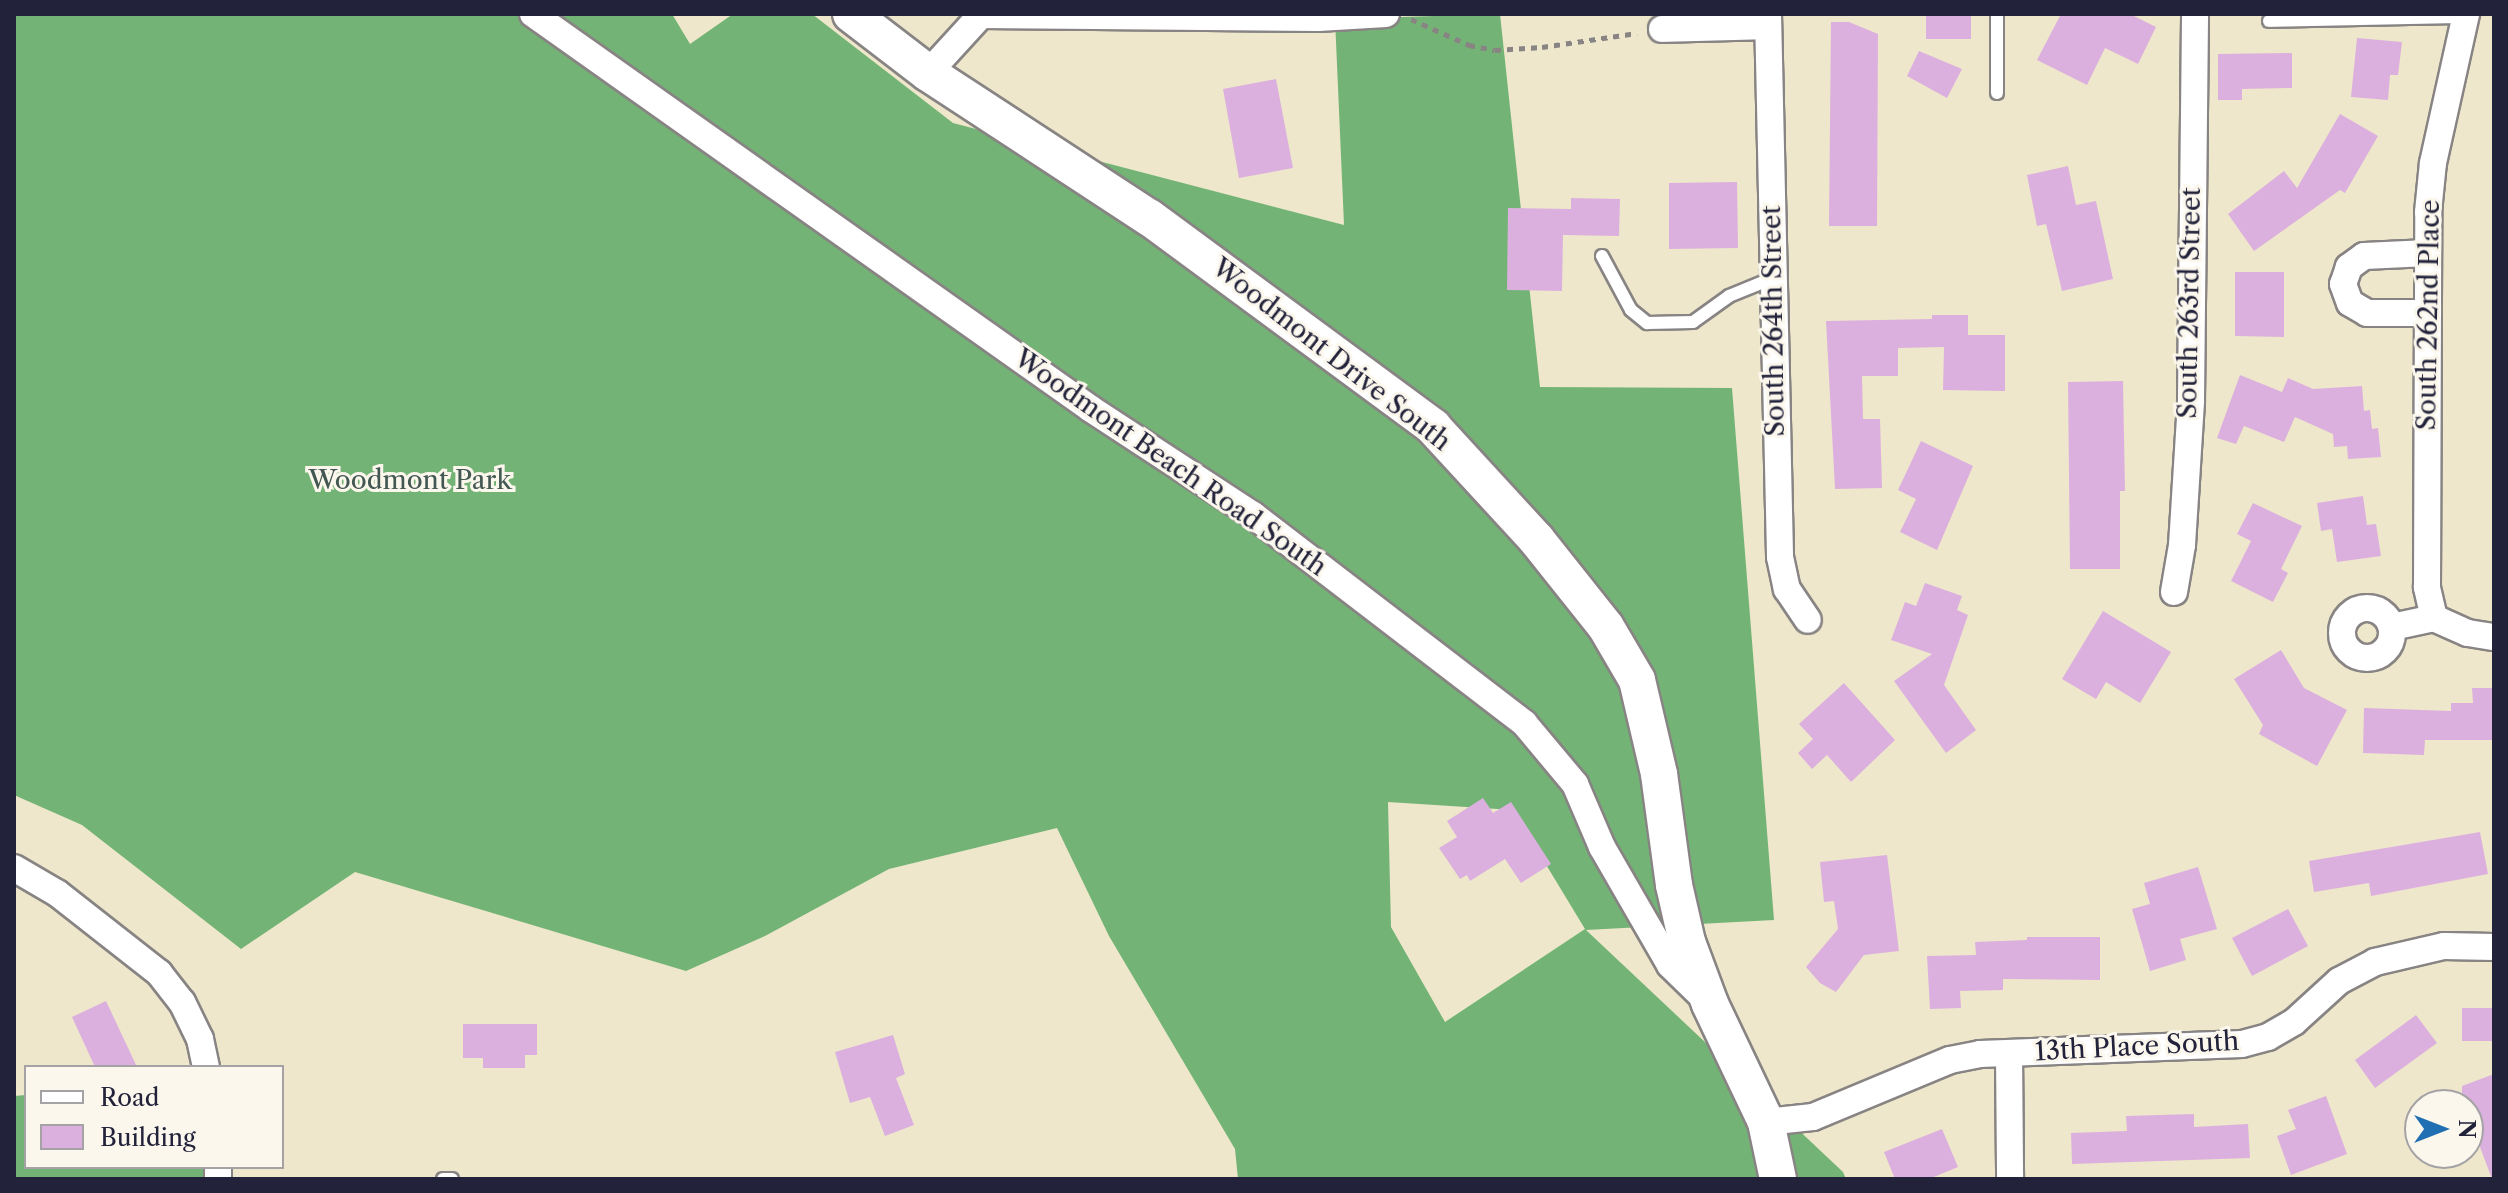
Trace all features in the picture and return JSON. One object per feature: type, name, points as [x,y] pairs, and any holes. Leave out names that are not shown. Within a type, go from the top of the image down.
[{"type":"main road","name":"Woodmont Drive South","points":[[851,14],[928,73],[1150,218],[1433,427],[1536,539],[1606,627],[1637,680],[1659,774],[1674,885],[1687,942],[1710,1004],[1766,1122],[1778,1179]]},
{"type":"street","name":"Woodmont Beach Road South","points":[[533,14],[1091,409],[1253,515],[1524,723],[1575,784],[1602,847],[1670,965],[1710,1004]]},
{"type":"street","points":[[928,73],[981,15],[1318,18],[1386,14]]},
{"type":"street","name":"South 263rd Street","points":[[2174,592],[2182,545],[2191,400],[2195,14]]},
{"type":"street","name":"South 262nd Place","points":[[2434,618],[2427,587],[2428,253],[2433,163],[2465,15]]},
{"type":"street","points":[[1662,29],[1768,20]]},
{"type":"street","name":"South 264th Street","points":[[1768,20],[1780,557],[1787,589],[1808,620]]},
{"type":"street","points":[[2428,253],[2364,256],[2349,267],[2343,284],[2350,303],[2367,313],[2428,313]]},
{"type":"street","points":[[2392,627],[2434,618],[2468,633],[2494,637]]},
{"type":"street","points":[[14,868],[57,893],[159,973],[182,1002],[200,1039],[206,1065]]},
{"type":"street","name":"13th Place South","points":[[1766,1122],[1813,1117],[1950,1060],[2009,1053],[2242,1044],[2268,1037],[2294,1022],[2339,981],[2375,962],[2444,946],[2494,947]]},
{"type":"street","points":[[2009,1053],[2010,1179]]},
{"type":"lane","points":[[1997,14],[1997,93]]},
{"type":"lane","points":[[2269,21],[2465,15]]},
{"type":"lane","points":[[1602,256],[1631,310],[1647,323],[1693,322],[1729,296],[1773,278]]},
{"type":"lane","points":[[443,1179],[452,1179]]},
{"type":"path","points":[[1401,14],[1469,45],[1495,50],[1542,47],[1662,29]]},
{"type":"green space","name":"Woodmont Park","points":[[14,14],[672,14],[690,44],[733,14],[812,14],[953,123],[1344,225],[1335,19],[1500,14],[1540,387],[1732,388],[1774,920],[1586,930],[1843,1172],[1846,1179],[1238,1179],[1235,1149],[1109,936],[1057,828],[889,869],[765,936],[686,971],[355,872],[241,949],[82,825],[14,795]],"holes":[[[1388,802],[1513,810],[1585,929],[1445,1022],[1391,927]]]},
{"type":"green space","points":[[24,1095],[24,1169],[210,1169],[210,1179],[14,1179],[14,1096]]},
{"type":"building","points":[[1926,14],[1971,14],[1971,39],[1926,39]]},
{"type":"building","points":[[2061,14],[2130,14],[2156,27],[2138,64],[2105,48],[2087,85],[2037,60]]},
{"type":"building","points":[[1831,22],[1849,22],[1878,34],[1877,226],[1829,226]]},
{"type":"building","points":[[2357,38],[2402,42],[2398,75],[2390,75],[2388,100],[2351,97]]},
{"type":"building","points":[[1919,51],[1962,69],[1947,98],[1907,76]]},
{"type":"building","points":[[2292,53],[2292,88],[2242,89],[2242,100],[2218,100],[2218,54]]},
{"type":"building","points":[[1276,79],[1293,168],[1239,178],[1223,89]]},
{"type":"building","points":[[2340,114],[2378,136],[2345,193],[2340,190],[2254,251],[2228,214],[2284,171],[2297,188]]},
{"type":"building","points":[[2068,166],[2076,205],[2096,201],[2113,279],[2062,291],[2046,224],[2037,226],[2027,175]]},
{"type":"building","points":[[1737,182],[1738,248],[1669,249],[1669,183]]},
{"type":"building","points":[[1571,198],[1620,199],[1619,236],[1563,235],[1562,291],[1507,290],[1508,208],[1571,209]]},
{"type":"building","points":[[2235,272],[2284,272],[2284,337],[2235,336]]},
{"type":"building","points":[[1932,315],[1968,315],[1968,335],[2005,335],[2005,391],[1943,390],[1944,347],[1898,348],[1898,376],[1862,376],[1863,419],[1880,419],[1882,488],[1835,489],[1826,321],[1932,319]]},
{"type":"building","points":[[2240,375],[2282,392],[2288,378],[2313,389],[2362,386],[2364,411],[2370,410],[2372,429],[2378,428],[2381,457],[2348,459],[2347,446],[2334,447],[2333,434],[2295,417],[2284,442],[2244,426],[2236,444],[2217,438]]},
{"type":"building","points":[[2123,381],[2125,491],[2120,491],[2120,569],[2070,569],[2068,382]]},
{"type":"building","points":[[1921,441],[1973,466],[1937,550],[1900,532],[1916,499],[1898,490]]},
{"type":"building","points":[[2363,496],[2367,525],[2376,524],[2381,556],[2337,562],[2332,529],[2321,531],[2317,503]]},
{"type":"building","points":[[2253,503],[2302,526],[2281,569],[2288,573],[2273,602],[2231,581],[2251,541],[2237,534]]},
{"type":"building","points":[[1925,583],[1962,596],[1957,610],[1968,615],[1944,685],[1976,730],[1946,753],[1894,681],[1932,654],[1891,640],[1905,602],[1916,606]]},
{"type":"building","points":[[2103,611],[2171,652],[2140,703],[2106,682],[2096,699],[2062,679]]},
{"type":"building","points":[[2281,650],[2304,688],[2347,710],[2317,766],[2259,734],[2263,725],[2234,679]]},
{"type":"building","points":[[1844,683],[1895,740],[1851,782],[1827,755],[1812,769],[1798,753],[1813,739],[1799,724]]},
{"type":"building","points":[[2472,688],[2494,688],[2494,740],[2425,740],[2424,755],[2363,753],[2364,708],[2451,711],[2451,703],[2473,703]]},
{"type":"building","points":[[1483,798],[1493,813],[1511,802],[1551,864],[1521,883],[1505,859],[1470,881],[1467,875],[1460,879],[1439,848],[1457,837],[1447,821]]},
{"type":"building","points":[[2480,832],[2488,874],[2371,896],[2369,883],[2314,892],[2309,861]]},
{"type":"building","points":[[1887,855],[1899,951],[1864,955],[1836,992],[1820,983],[1806,967],[1838,929],[1834,901],[1824,902],[1820,862]]},
{"type":"building","points":[[2198,867],[2217,929],[2180,939],[2186,960],[2150,971],[2132,909],[2150,904],[2144,883]]},
{"type":"building","points":[[2288,909],[2308,946],[2252,976],[2232,938]]},
{"type":"building","points":[[2027,937],[2100,937],[2100,980],[2003,979],[2003,990],[1960,991],[1961,1008],[1930,1009],[1927,956],[1976,955],[1975,942],[2027,940]]},
{"type":"building","points":[[106,1001],[136,1065],[94,1065],[72,1017]]},
{"type":"building","points":[[2462,1008],[2494,1008],[2494,1041],[2462,1041]]},
{"type":"building","points":[[2416,1015],[2437,1043],[2375,1088],[2355,1060]]},
{"type":"building","points":[[463,1024],[537,1024],[537,1055],[525,1055],[525,1068],[483,1068],[483,1058],[463,1058]]},
{"type":"building","points":[[893,1035],[905,1074],[896,1078],[914,1125],[885,1136],[870,1097],[850,1103],[835,1052]]},
{"type":"building","points":[[2494,1074],[2492,1179],[2484,1158],[2484,1089],[2462,1089],[2462,1086]]},
{"type":"building","points":[[2326,1096],[2347,1154],[2291,1175],[2277,1136],[2296,1129],[2288,1110]]},
{"type":"building","points":[[2194,1114],[2194,1127],[2248,1124],[2250,1158],[2072,1164],[2071,1133],[2127,1131],[2126,1116]]},
{"type":"building","points":[[1942,1129],[1958,1167],[1929,1179],[1895,1179],[1884,1152]]}]
